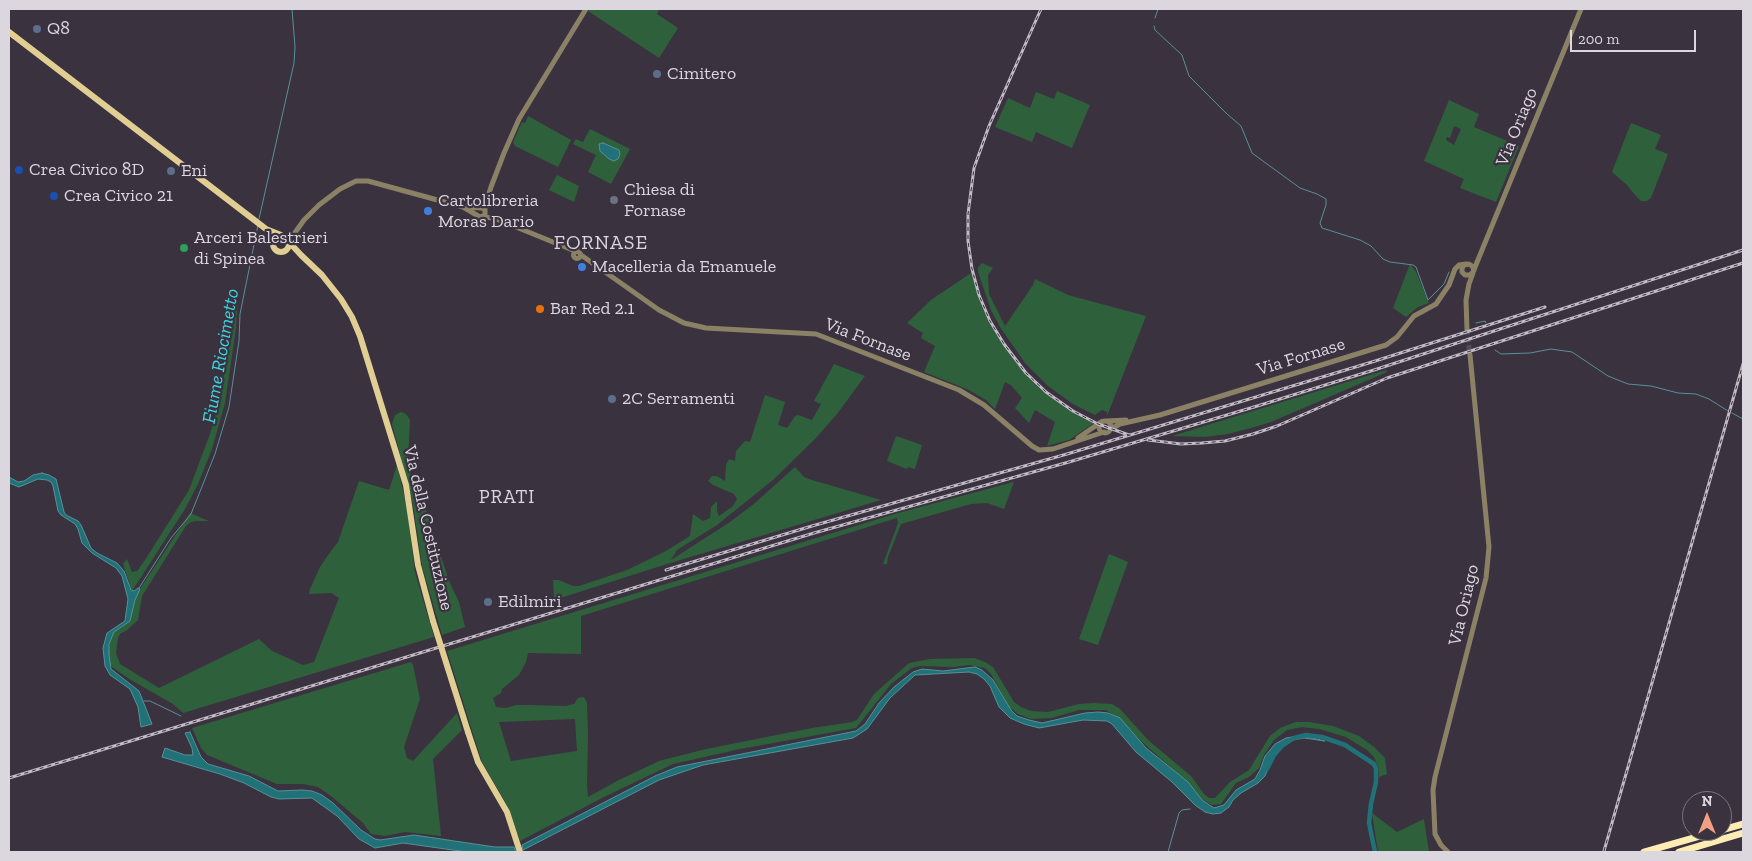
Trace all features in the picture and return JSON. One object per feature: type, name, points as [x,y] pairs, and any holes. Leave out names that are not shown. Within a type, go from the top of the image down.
[{"type":"highway","points":[[1679,852],[1743,833]]},
{"type":"highway","points":[[1644,852],[1683,841]]},
{"type":"main road","name":"Via della Costituzione","points":[[9,32],[261,225],[286,239],[322,274],[352,317],[387,414],[410,502],[419,572],[468,732],[478,762],[503,803],[518,847]]},
{"type":"main road","name":"Via della Costituzione","points":[[261,225],[273,240]]},
{"type":"main road","points":[[284,252],[288,249],[286,239],[277,236],[273,240],[274,249],[278,252],[301,255]]},
{"type":"main road","points":[[373,375],[377,379],[383,398]]},
{"type":"street","points":[[481,212],[519,119],[586,9]]},
{"type":"street","name":"Via Oriago","points":[[1467,330],[1465,308],[1469,284],[1581,9]]},
{"type":"street","name":"Via Fornase","points":[[286,239],[319,205],[340,189],[356,181],[368,181],[481,212],[574,253],[579,251],[580,256],[659,310],[684,323],[706,328],[816,334],[970,395],[1032,446],[1040,450],[1047,450],[1108,432],[1120,424],[1132,420]]},
{"type":"street","points":[[1452,280],[1458,276],[1466,276],[1474,271],[1473,267],[1468,264],[1480,256]]},
{"type":"street","name":"Via Oriago","points":[[1468,264],[1462,268],[1469,284]]},
{"type":"street","name":"Via Fornase","points":[[1070,443],[1104,422],[1160,415],[1381,347],[1397,337],[1414,316],[1436,304],[1446,292],[1457,266],[1468,264]]},
{"type":"street","name":"Via Oriago","points":[[1448,852],[1440,845],[1435,834],[1434,777],[1486,578],[1489,546],[1470,355]]},
{"type":"street","points":[[1104,432],[1100,428],[1104,422],[1110,423],[1111,429]]},
{"type":"green space","points":[[590,9],[659,9],[657,14],[678,28],[659,58],[588,11]]},
{"type":"green space","points":[[1057,91],[1090,105],[1072,148],[1036,132],[1032,142],[995,127],[1008,98],[1030,108],[1036,92],[1054,99]]},
{"type":"green space","points":[[1449,100],[1479,114],[1474,127],[1519,146],[1496,202],[1460,188],[1464,179],[1424,161]],"holes":[[[1454,126],[1461,129],[1454,145],[1446,140],[1447,137],[1450,138]]]},
{"type":"green space","points":[[528,116],[571,140],[558,167],[515,146],[513,142],[522,122],[525,123]]},
{"type":"green space","points":[[1631,123],[1661,135],[1655,149],[1668,154],[1651,198],[1647,201],[1641,201],[1612,172]]},
{"type":"green space","points":[[590,129],[630,149],[611,184],[588,172],[596,155],[573,144],[576,139],[583,142]]},
{"type":"green space","points":[[557,175],[579,186],[574,202],[549,190]]},
{"type":"green space","points":[[982,263],[993,268],[988,275],[989,294],[1005,326],[1033,285],[1035,279],[1068,295],[1146,316],[1107,416],[1107,412],[1102,410],[1095,415],[1073,404],[1048,386],[1025,363],[1000,327],[991,310],[978,272],[978,268]]},
{"type":"green space","points":[[1410,264],[1416,272],[1429,303],[1418,307],[1406,317],[1393,308]]},
{"type":"green space","points":[[971,273],[990,325],[1015,361],[1039,388],[1067,409],[1094,423],[1069,440],[1047,446],[1055,422],[1035,410],[1029,423],[1015,408],[1022,398],[1011,385],[1005,382],[995,409],[986,400],[969,390],[924,372],[935,346],[921,338],[923,333],[907,323],[931,300]]},
{"type":"green space","points":[[230,297],[238,297],[236,328],[225,403],[212,449],[198,484],[185,509],[132,591],[123,564],[127,559],[132,572],[137,571],[145,560],[189,490],[210,434],[219,402],[229,345]]},
{"type":"green space","points":[[834,364],[865,376],[837,414],[815,439],[774,479],[717,525],[677,550],[671,560],[730,522],[755,503],[795,467],[804,477],[881,500],[554,600],[553,580],[579,586],[627,570],[666,551],[690,536],[693,514],[703,521],[710,518],[711,507],[717,501],[719,516],[733,506],[737,499],[734,494],[708,481],[712,476],[717,476],[725,481],[726,465],[729,459],[735,461],[736,451],[745,441],[750,442],[765,395],[785,402],[778,425],[787,428],[795,416],[798,415],[812,420],[821,404],[814,401]]},
{"type":"green space","points":[[1386,370],[1387,372],[1271,422],[1228,434],[1205,437],[1172,436]]},
{"type":"green space","points":[[401,412],[406,414],[410,420],[408,462],[411,476],[425,507],[449,581],[459,602],[465,627],[442,635],[422,566],[413,504],[392,424],[395,415]]},
{"type":"green space","points":[[896,436],[922,445],[915,469],[908,467],[907,469],[887,461]]},
{"type":"green space","points":[[397,465],[406,503],[415,572],[434,637],[183,713],[173,704],[112,667],[108,661],[110,635],[129,620],[134,598],[190,513],[209,521],[195,521],[186,526],[142,596],[138,620],[120,634],[118,638],[116,653],[120,664],[159,688],[259,639],[272,651],[303,665],[314,662],[339,598],[331,593],[309,594],[310,589],[320,567],[338,542],[359,481],[389,490]]},
{"type":"green space","points":[[1025,479],[1014,482],[1004,509],[987,503],[971,504],[901,524],[887,564],[883,564],[898,523],[897,518],[581,616],[581,654],[528,653],[526,662],[519,675],[502,689],[501,693],[493,698],[496,707],[506,708],[516,705],[566,706],[574,704],[578,698],[584,697],[587,703],[588,797],[659,761],[706,749],[852,722],[857,720],[874,694],[909,663],[930,659],[974,658],[993,667],[1014,702],[1031,711],[1048,712],[1079,704],[1112,704],[1120,709],[1148,740],[1191,776],[1209,798],[1215,798],[1230,782],[1249,770],[1270,736],[1280,728],[1296,722],[1333,726],[1359,736],[1385,758],[1387,774],[1379,777],[1374,757],[1367,750],[1346,737],[1319,729],[1302,727],[1287,730],[1274,740],[1264,755],[1259,768],[1249,777],[1236,783],[1221,804],[1212,805],[1194,794],[1188,783],[1123,722],[1106,710],[1079,710],[1052,718],[1031,719],[1018,714],[1009,707],[991,674],[985,668],[969,665],[954,667],[920,666],[912,668],[891,684],[856,728],[740,749],[673,764],[604,797],[520,841],[508,807],[482,762],[447,651],[898,513]],"holes":[[[575,719],[577,751],[511,761],[499,722]]]},
{"type":"green space","points":[[1109,554],[1128,562],[1098,645],[1079,639]]},
{"type":"green space","points":[[411,662],[420,699],[404,747],[407,758],[413,761],[457,713],[462,730],[433,759],[441,836],[405,832],[385,836],[371,834],[363,823],[318,787],[303,784],[277,784],[207,755],[201,748],[192,728]]},
{"type":"green space","points":[[1372,813],[1397,832],[1424,819],[1429,852],[1378,852]]},
{"type":"water","points":[[603,143],[619,150],[618,159],[614,161],[609,159],[600,151],[599,144]]},
{"type":"water","points":[[42,473],[56,479],[64,512],[81,525],[91,548],[117,563],[124,571],[131,590],[140,589],[130,621],[114,632],[109,644],[109,655],[111,669],[139,691],[152,724],[141,727],[138,707],[130,689],[110,675],[105,666],[103,648],[107,633],[125,621],[128,599],[122,576],[116,568],[92,553],[82,543],[75,524],[58,511],[51,482],[38,479],[19,487],[9,483],[9,477],[18,482]]},
{"type":"water","points":[[975,667],[982,670],[993,680],[1011,710],[1017,716],[1042,723],[1085,713],[1098,712],[1108,713],[1120,718],[1146,748],[1188,782],[1202,800],[1214,808],[1224,805],[1236,790],[1255,779],[1265,756],[1275,744],[1286,738],[1298,736],[1325,741],[1304,738],[1288,741],[1274,754],[1265,776],[1258,783],[1241,793],[1221,813],[1213,814],[1205,812],[1195,805],[1172,782],[1136,752],[1112,724],[1107,721],[1083,720],[1039,728],[1010,718],[999,707],[990,686],[977,674],[969,672],[915,675],[890,698],[867,729],[853,738],[703,765],[659,780],[523,850],[522,845],[655,776],[677,767],[856,731],[865,724],[879,703],[894,687],[913,672],[922,669],[943,671]]},
{"type":"water","points":[[190,732],[201,757],[208,764],[249,776],[278,791],[302,790],[322,795],[361,830],[375,839],[380,840],[414,835],[495,847],[514,847],[516,852],[467,852],[403,843],[375,848],[359,839],[337,816],[312,798],[279,799],[271,797],[244,783],[220,774],[162,757],[165,748],[185,755],[193,755],[185,733]]},
{"type":"waterway","name":"Fiume Riocimetto","points":[[259,219],[294,63],[295,47],[292,9]]},
{"type":"waterway","points":[[1155,18],[1158,9]]},
{"type":"waterway","points":[[1154,26],[1155,30],[1182,55],[1189,76],[1241,126],[1252,153],[1300,188],[1326,199],[1320,223],[1322,228],[1360,240],[1371,246],[1383,259],[1390,262],[1416,267],[1428,300],[1444,284],[1449,272]]},
{"type":"waterway","name":"Fiume Riocimetto","points":[[139,588],[171,538],[191,514],[215,454],[229,407],[239,341],[240,314],[258,225]]},
{"type":"waterway","points":[[1476,323],[1485,321],[1486,323]]},
{"type":"waterway","points":[[1495,350],[1501,354],[1530,353],[1551,349],[1572,352],[1608,376],[1628,384],[1651,386],[1678,393],[1696,394],[1709,399],[1728,411]]},
{"type":"waterway","points":[[1732,413],[1743,419]]},
{"type":"waterway","points":[[144,701],[150,701],[181,716]]},
{"type":"waterway","points":[[1267,769],[1274,755],[1282,746],[1294,738],[1306,735],[1322,737],[1345,745],[1374,764],[1376,782],[1369,823],[1375,852]]},
{"type":"waterway","points":[[1168,852],[1179,813],[1182,810],[1190,809]]},
{"type":"tunnel","points":[[1467,330],[1470,355]]},
{"type":"railway","points":[[1041,9],[989,126],[974,168],[968,214],[968,241],[972,269],[979,295],[990,321],[1004,344],[1026,373],[1046,392],[1073,411],[1098,424],[1129,435]]},
{"type":"railway","points":[[9,778],[814,533],[1069,462],[1254,407],[1743,250]]},
{"type":"railway","points":[[1148,440],[1181,444],[1202,443],[1225,441],[1253,434],[1277,426],[1387,378],[1743,263]]},
{"type":"railway","points":[[666,570],[812,526],[1067,454],[1372,362],[1545,307]]},
{"type":"railway","points":[[1604,851],[1743,364]]},
{"type":"place","name":"Q8","points":[[37,29]]},
{"type":"place","name":"Cimitero","points":[[657,74]]},
{"type":"place","name":"Crea Civico 8D","points":[[19,170]]},
{"type":"place","name":"Eni","points":[[171,171]]},
{"type":"place","name":"Crea Civico 21","points":[[54,196]]},
{"type":"place","name":"Chiesa di Fornase","points":[[614,200]]},
{"type":"place","name":"Cartolibreria Moras Dario","points":[[428,211]]},
{"type":"place","name":"Arceri Balestrieri di Spinea","points":[[184,248]]},
{"type":"place","name":"Macelleria da Emanuele","points":[[582,267]]},
{"type":"place","name":"Bar Red 2.1","points":[[540,309]]},
{"type":"place","name":"2C Serramenti","points":[[612,399]]},
{"type":"place","name":"Edilmiri","points":[[488,602]]},
{"type":"district","name":"FORNASE","points":[[601,243]]},
{"type":"district","name":"PRATI","points":[[507,498]]}]
